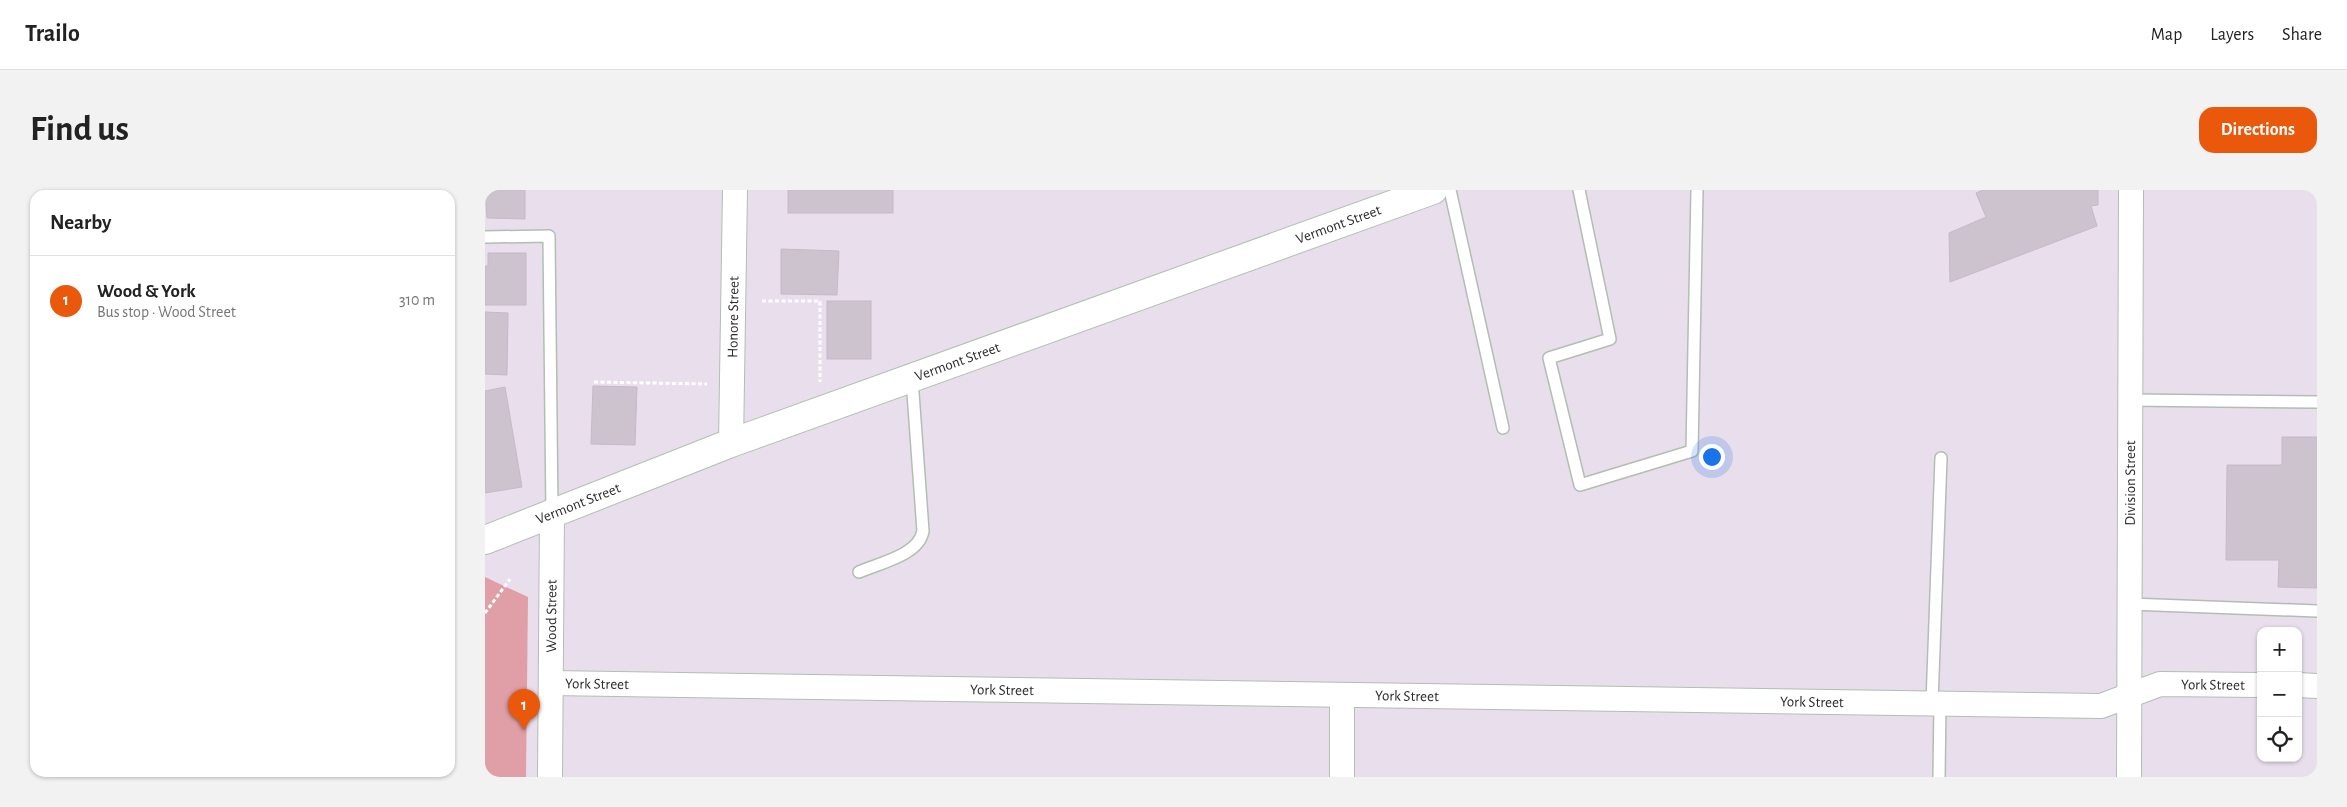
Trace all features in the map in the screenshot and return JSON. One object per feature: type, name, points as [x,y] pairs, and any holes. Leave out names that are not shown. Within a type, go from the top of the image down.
[{"type":"street","name":"Honore Street","points":[[731,443],[735,190]]},
{"type":"street","name":"Vermont Street","points":[[485,540],[731,443],[1433,190]]},
{"type":"street","name":"Division Street","points":[[2129,777],[2131,190]]},
{"type":"street","name":"Wood Street","points":[[551,777],[552,514]]},
{"type":"street","name":"York Street","points":[[551,683],[2101,706],[2160,684],[2257,685]]},
{"type":"street","points":[[2302,685],[2317,686]]},
{"type":"street","points":[[1342,695],[1342,777]]},
{"type":"lane","points":[[1450,190],[1503,428]]},
{"type":"lane","points":[[1579,190],[1610,339],[1549,358],[1580,485],[1693,451],[1697,190]]},
{"type":"lane","points":[[485,236],[549,236],[552,514]]},
{"type":"lane","points":[[859,572],[909,550],[921,540],[923,530],[912,379]]},
{"type":"lane","points":[[2130,400],[2317,402]]},
{"type":"lane","points":[[1939,777],[1936,703],[1941,458]]},
{"type":"lane","points":[[2129,604],[2317,611]]},
{"type":"path","points":[[762,301],[820,301],[820,382]]},
{"type":"path","points":[[594,382],[707,384]]},
{"type":"path","points":[[485,613],[510,579]]},
{"type":"shaded area","points":[[485,577],[528,597],[526,777],[485,777]]},
{"type":"building","points":[[485,190],[525,190],[525,219],[487,218]]},
{"type":"building","points":[[788,190],[893,190],[893,213],[788,213]]},
{"type":"building","points":[[1983,190],[2098,190],[2098,205],[2091,206],[2097,226],[1950,282],[1949,233],[1986,217],[1976,193]]},
{"type":"building","points":[[781,249],[839,251],[837,295],[781,294]]},
{"type":"building","points":[[488,253],[526,253],[526,305],[485,305],[485,266],[488,266]]},
{"type":"building","points":[[827,301],[871,301],[871,359],[827,359]]},
{"type":"building","points":[[485,312],[508,313],[507,375],[485,374]]},
{"type":"building","points":[[593,386],[637,387],[635,445],[591,444]]},
{"type":"building","points":[[505,387],[522,487],[485,493],[485,391]]},
{"type":"building","points":[[2282,437],[2317,437],[2317,588],[2278,587],[2279,560],[2226,560],[2227,465],[2282,465]]},
{"type":"place","name":"Wood & York","points":[[524,730]]}]
